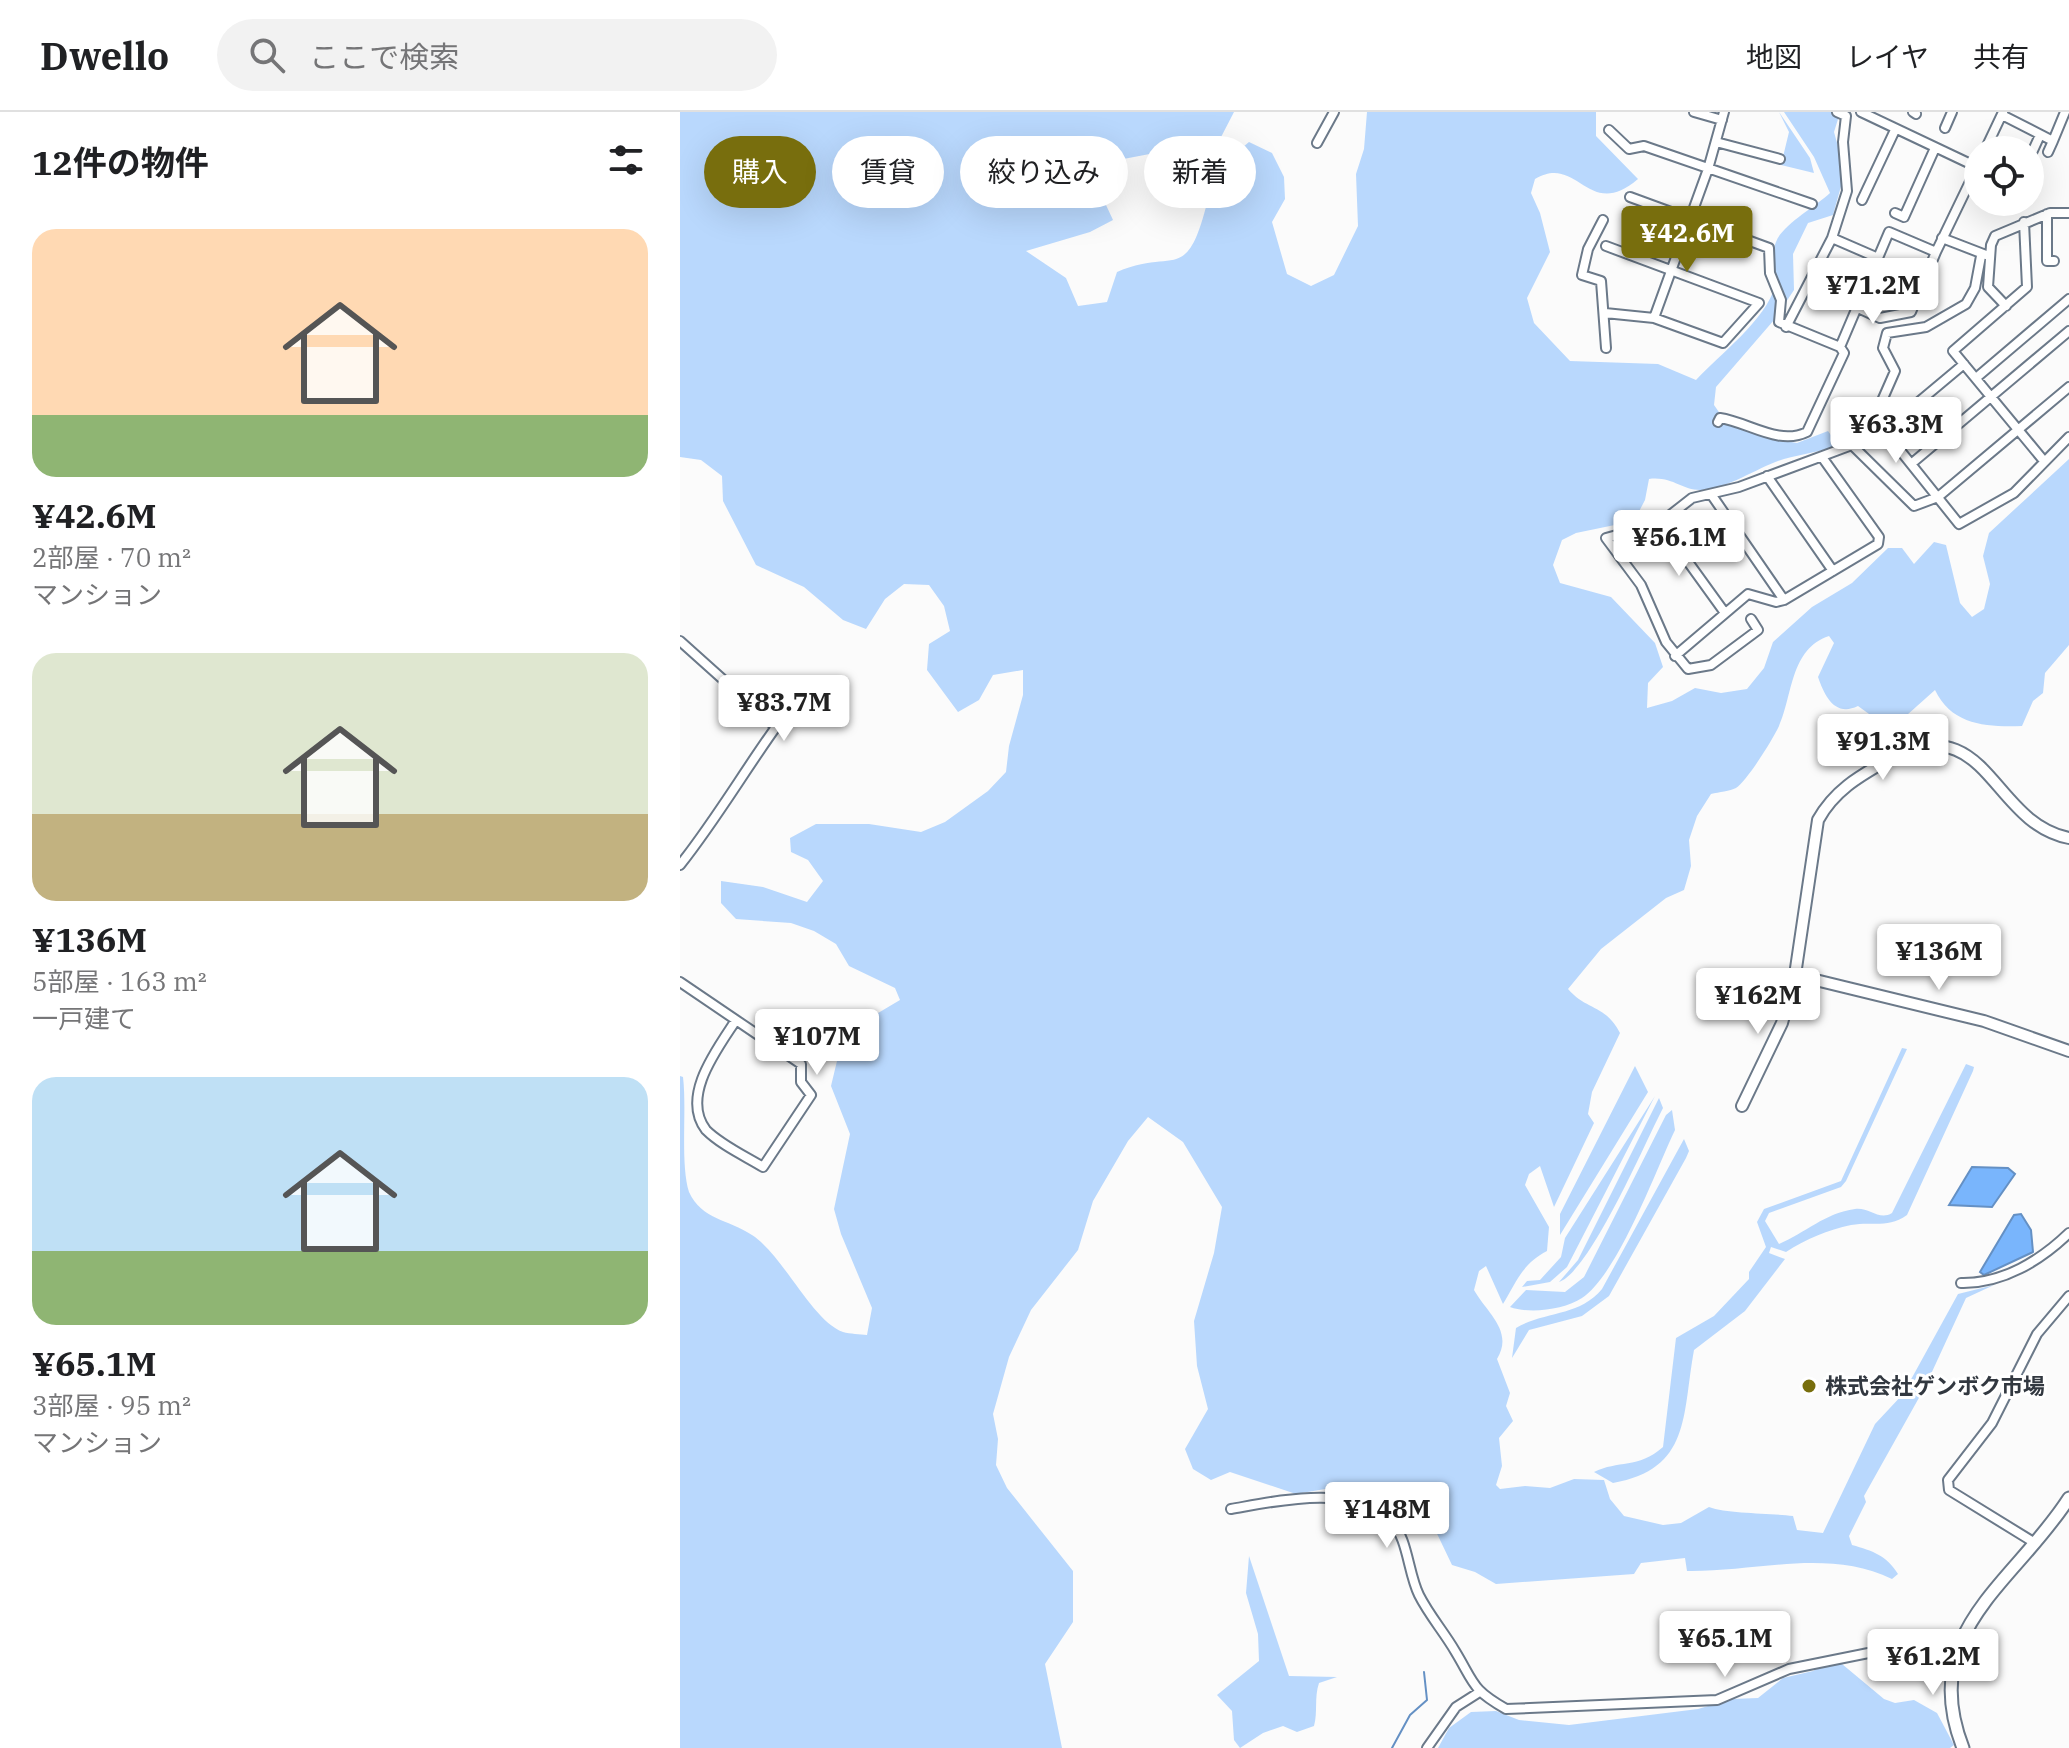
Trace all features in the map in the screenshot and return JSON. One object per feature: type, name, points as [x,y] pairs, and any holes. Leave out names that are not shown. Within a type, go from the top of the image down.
[{"type":"main road","points":[[1963,1748],[1954,1727],[1951,1702],[1951,1674],[1958,1643],[1982,1607],[2069,1498]]},
{"type":"street","points":[[1317,143],[1334,112]]},
{"type":"street","points":[[1654,318],[1708,169],[1723,116],[1694,112]]},
{"type":"street","points":[[1786,327],[1832,238],[1848,181],[1843,142],[1846,116],[1837,112]]},
{"type":"street","points":[[1861,112],[1964,160]]},
{"type":"street","points":[[1945,128],[1952,112]]},
{"type":"street","points":[[2048,152],[2065,112]]},
{"type":"street","points":[[1992,136],[2003,114],[2053,141]]},
{"type":"street","points":[[1609,130],[1629,149],[1644,146],[1812,204]]},
{"type":"street","points":[[1862,200],[1895,130]]},
{"type":"street","points":[[1716,142],[1780,159]]},
{"type":"street","points":[[1895,213],[1904,217],[1935,148]]},
{"type":"street","points":[[1856,307],[1880,318],[1911,312],[1964,194]]},
{"type":"street","points":[[1630,197],[1769,248],[1770,273],[1781,300],[1779,322],[1840,347],[1844,353],[1807,432],[1796,438],[1749,429],[1730,419],[1720,418],[1718,422]]},
{"type":"street","points":[[1852,445],[1853,439],[1870,428],[1895,371],[1883,348],[1887,333],[1926,327],[1966,304],[1995,236],[2047,214],[2069,213]]},
{"type":"street","points":[[2047,214],[2047,261],[2054,261]]},
{"type":"street","points":[[1603,220],[1588,249],[1582,275],[1601,281],[1606,348]]},
{"type":"street","points":[[2024,222],[2027,287],[1953,351],[2044,461]]},
{"type":"street","points":[[1879,226],[1936,252]]},
{"type":"street","points":[[1840,347],[1889,232]]},
{"type":"street","points":[[1832,238],[1878,258]]},
{"type":"street","points":[[1942,238],[1985,255]]},
{"type":"street","points":[[1605,313],[1654,318],[1723,343],[1757,309],[1759,303],[1606,246]]},
{"type":"street","points":[[1985,255],[1988,287],[2006,306]]},
{"type":"street","points":[[1976,378],[2069,299]]},
{"type":"street","points":[[1911,464],[2069,331]]},
{"type":"street","points":[[1964,364],[1909,410],[1895,444],[1959,524],[2014,493],[2069,437]]},
{"type":"street","points":[[1852,445],[1914,506],[1938,497],[2069,387]]},
{"type":"street","points":[[1751,619],[1758,630],[1711,665],[1688,669],[1675,656],[1641,585],[1606,538],[1660,523],[1692,498],[1767,476],[1852,445]]},
{"type":"street","points":[[1675,656],[1748,594],[1776,602],[1784,600],[1878,544],[1879,537],[1822,457]]},
{"type":"street","points":[[1767,476],[1833,571]]},
{"type":"street","points":[[1711,494],[1784,600]]},
{"type":"street","points":[[1660,523],[1725,613]]},
{"type":"street","points":[[680,641],[776,727],[727,796],[717,817],[680,865]]},
{"type":"street","points":[[1742,1106],[1782,1023],[1795,975],[1818,820],[1828,802],[1845,786],[1909,749],[1928,744],[1959,751],[1980,766],[2035,824],[2069,838]]},
{"type":"street","points":[[1795,975],[1984,1021],[2069,1051]]},
{"type":"street","points":[[680,982],[801,1064],[801,1082],[811,1095],[763,1167],[707,1131],[696,1109],[697,1080],[736,1020]]},
{"type":"street","points":[[1961,1283],[1993,1279],[2037,1261],[2069,1233]]},
{"type":"street","points":[[2035,1543],[1949,1490],[1948,1480],[1992,1423],[2037,1334],[2069,1296]]},
{"type":"street","points":[[1231,1509],[1271,1502],[1346,1500],[1360,1502],[1390,1520],[1417,1592],[1478,1693],[1506,1709],[1717,1700],[1789,1669],[1933,1640],[1958,1643]]},
{"type":"street","points":[[1427,1748],[1456,1707],[1478,1693]]},
{"type":"shaded area","points":[[680,112],[1234,112],[1222,136],[1144,136],[1144,155],[1128,158],[1128,136],[960,136],[960,208],[1107,208],[1113,220],[1090,232],[1026,251],[1066,278],[1078,306],[1107,302],[1117,272],[1184,255],[1192,245],[1205,208],[1256,208],[1256,145],[1272,153],[1284,177],[1285,199],[1272,222],[1287,274],[1311,286],[1334,275],[1358,226],[1356,174],[1364,149],[1367,112],[1596,112],[1596,136],[1638,179],[1621,190],[1607,193],[1595,191],[1562,174],[1550,173],[1535,179],[1531,193],[1540,213],[1550,252],[1527,298],[1534,323],[1570,361],[1658,364],[1696,380],[1752,324],[1770,299],[1776,281],[1774,253],[1779,236],[1830,193],[1814,157],[1784,112],[1831,112],[1839,116],[1834,132],[1845,172],[1833,215],[1808,223],[1793,254],[1794,290],[1774,320],[1716,387],[1714,405],[1728,425],[1797,443],[1828,431],[1838,445],[1784,459],[1733,481],[1702,490],[1649,479],[1645,500],[1634,521],[1576,533],[1562,540],[1553,565],[1560,583],[1611,597],[1655,643],[1663,667],[1648,683],[1647,708],[1672,701],[1695,688],[1721,693],[1747,689],[1764,668],[1773,642],[1812,607],[1852,583],[1888,548],[1902,548],[1914,564],[1934,542],[1946,545],[1960,603],[1972,617],[1984,609],[1990,584],[1983,556],[1989,533],[2069,459],[2069,645],[2045,673],[2043,693],[2033,701],[2022,726],[1972,722],[1951,711],[1935,690],[1898,723],[1876,719],[1858,706],[1850,709],[1837,707],[1824,692],[1818,677],[1834,643],[1829,636],[1807,651],[1795,674],[1779,726],[1747,777],[1736,788],[1711,794],[1697,816],[1689,840],[1691,866],[1684,890],[1666,898],[1601,949],[1568,989],[1608,1017],[1620,1033],[1592,1092],[1588,1114],[1594,1123],[1554,1207],[1540,1166],[1529,1174],[1525,1185],[1549,1227],[1547,1251],[1526,1267],[1503,1304],[1486,1266],[1479,1271],[1474,1290],[1501,1331],[1501,1349],[1497,1359],[1510,1393],[1506,1406],[1513,1421],[1499,1438],[1502,1466],[1496,1485],[1500,1489],[1525,1486],[1550,1488],[1574,1479],[1604,1480],[1610,1499],[1624,1516],[1663,1525],[1681,1523],[1709,1507],[1793,1516],[1797,1530],[1823,1533],[1875,1424],[1903,1394],[1958,1294],[1994,1285],[1966,1298],[1925,1387],[1864,1496],[1866,1502],[1849,1536],[1852,1545],[1878,1555],[1889,1562],[1898,1574],[1892,1579],[1868,1570],[1817,1563],[1687,1571],[1685,1558],[1641,1563],[1634,1574],[1496,1584],[1475,1572],[1452,1565],[1430,1519],[1404,1499],[1360,1483],[1296,1494],[1230,1472],[1211,1480],[1193,1469],[1185,1449],[1208,1409],[1197,1366],[1194,1321],[1214,1253],[1222,1207],[1183,1142],[1148,1117],[1128,1141],[1093,1201],[1078,1250],[1031,1310],[1009,1357],[993,1414],[998,1439],[996,1465],[1007,1488],[1073,1571],[1073,1622],[1045,1664],[1062,1748],[680,1748],[680,1076],[683,1077],[684,1090],[686,1180],[694,1201],[708,1214],[743,1230],[764,1244],[831,1325],[843,1332],[867,1335],[872,1308],[841,1234],[834,1209],[850,1134],[831,1086],[837,1061],[857,1043],[868,1019],[900,1000],[895,988],[849,966],[836,944],[814,931],[791,923],[736,919],[721,903],[721,881],[763,887],[807,902],[823,881],[808,860],[791,852],[790,838],[816,824],[869,824],[921,832],[945,822],[988,791],[1006,772],[1009,746],[1023,695],[1023,670],[993,675],[979,700],[958,712],[927,670],[929,644],[950,631],[944,606],[929,585],[904,584],[885,599],[866,629],[843,620],[804,587],[756,565],[723,501],[722,476],[701,460],[680,457]]},
{"type":"shaded area","points":[[1779,112],[1810,158],[1814,173],[1781,165],[1789,132]]},
{"type":"shaded area","points":[[1902,1048],[1907,1049],[1846,1181],[1841,1187],[1769,1213],[1765,1221],[1779,1244],[1844,1211],[1860,1209],[1883,1215],[1892,1213],[1966,1064],[1974,1067],[1907,1215],[1886,1223],[1851,1225],[1834,1230],[1786,1252],[1771,1247],[1769,1253],[1785,1259],[1745,1311],[1694,1350],[1684,1417],[1670,1452],[1657,1466],[1638,1476],[1613,1483],[1594,1472],[1637,1461],[1663,1447],[1676,1338],[1714,1316],[1749,1279],[1749,1272],[1766,1247],[1757,1222],[1764,1209],[1841,1181]]},
{"type":"shaded area","points":[[1635,1066],[1648,1092],[1560,1235],[1560,1214]]},
{"type":"shaded area","points":[[1655,1096],[1567,1267],[1550,1282],[1522,1287],[1527,1281],[1540,1280],[1561,1257],[1565,1238]]},
{"type":"shaded area","points":[[1659,1098],[1663,1108],[1614,1208],[1585,1257],[1559,1282],[1578,1260]]},
{"type":"shaded area","points":[[1672,1110],[1675,1130],[1622,1245],[1596,1286],[1575,1302],[1556,1308],[1527,1310],[1510,1307],[1526,1290],[1565,1292],[1584,1277],[1666,1115]]},
{"type":"shaded area","points":[[1684,1139],[1689,1151],[1686,1158],[1609,1296],[1582,1316],[1529,1330],[1512,1358],[1516,1328],[1583,1305],[1602,1289]]},
{"type":"shaded area","points":[[1249,1556],[1289,1676],[1337,1677],[1319,1683],[1314,1726],[1297,1732],[1283,1726],[1263,1733],[1240,1748],[1234,1740],[1232,1711],[1217,1695],[1259,1661],[1258,1634],[1246,1593]]},
{"type":"shaded area","points":[[1836,1659],[1884,1699],[1895,1703],[1914,1700],[1937,1713],[1954,1745],[1950,1748],[1438,1748],[1449,1728],[1471,1712],[1496,1711],[1519,1720],[1569,1725],[1698,1709],[1732,1699],[1758,1698],[1783,1678],[1813,1671]]},
{"type":"water","points":[[1972,1167],[2008,1168],[2015,1174],[1992,1207],[1949,1205]]},
{"type":"water","points":[[2021,1214],[2031,1230],[2033,1252],[1984,1275],[1980,1272],[2014,1215]]},
{"type":"waterway","points":[[1392,1748],[1410,1715],[1427,1700],[1424,1672]]},
{"type":"place","name":"株式会社ゲンボク市場","points":[[1809,1386]]}]
